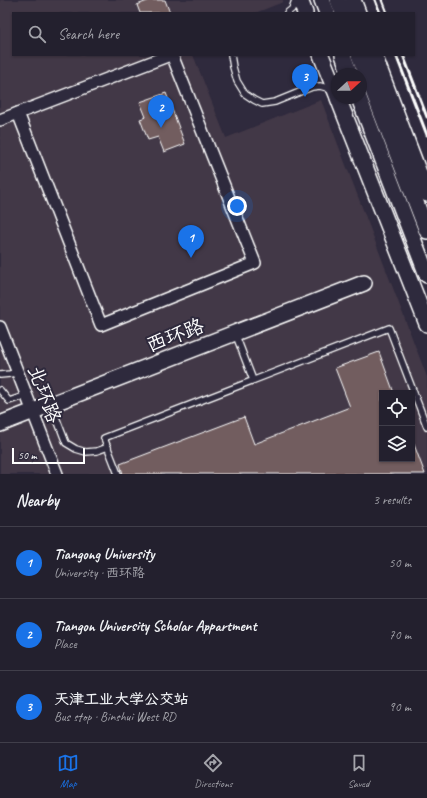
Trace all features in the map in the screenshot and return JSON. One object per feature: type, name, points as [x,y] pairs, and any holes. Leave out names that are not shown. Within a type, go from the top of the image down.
[{"type":"street","points":[[300,0],[305,12]]},
{"type":"street","points":[[322,0],[327,12]]},
{"type":"street","points":[[338,0],[343,12]]},
{"type":"street","points":[[352,0],[358,12]]},
{"type":"street","points":[[0,120],[168,56]]},
{"type":"street","points":[[18,114],[101,325],[255,263],[171,56]]},
{"type":"street","points":[[321,56],[331,80]]},
{"type":"street","points":[[359,56],[427,231]]},
{"type":"street","points":[[374,56],[427,194]]},
{"type":"street","points":[[344,57],[348,68]]},
{"type":"street","points":[[340,104],[427,324]]},
{"type":"street","points":[[361,104],[427,275]]},
{"type":"street","name":"西环路","points":[[0,424],[364,283]]},
{"type":"street","name":"北环路","points":[[0,327],[57,474]]},
{"type":"lane","points":[[288,12],[292,9],[295,0]]},
{"type":"lane","points":[[231,56],[237,81],[245,94],[262,104],[275,102],[312,87],[320,86],[331,91]]},
{"type":"lane","points":[[118,474],[104,438],[389,328],[427,427]]},
{"type":"lane","points":[[235,333],[253,380]]},
{"type":"lane","points":[[0,375],[18,372]]},
{"type":"lane","points":[[0,390],[9,401],[26,395]]},
{"type":"lane","points":[[51,404],[66,443],[76,449],[86,452],[96,452],[108,447]]},
{"type":"shaded area","points":[[0,0],[283,0],[283,2],[258,12],[12,12],[12,56],[193,56],[226,138],[321,100],[427,377],[427,474],[0,474]]},
{"type":"building","points":[[150,0],[165,0],[170,12],[140,12],[137,5]]},
{"type":"building","points":[[166,93],[185,144],[164,152],[158,137],[148,140],[140,119],[146,117],[140,102]]},
{"type":"building","points":[[379,352],[393,390],[379,390],[379,462],[415,462],[415,447],[425,474],[123,474],[120,464],[244,417],[254,444],[350,407],[335,368]]},
{"type":"railway","points":[[375,0],[380,12]]},
{"type":"railway","points":[[382,0],[387,12]]},
{"type":"railway","points":[[396,56],[427,135]]},
{"type":"railway","points":[[403,56],[427,117]]},
{"type":"place","name":"天津工业大学公交站","points":[[305,97]]},
{"type":"place","name":"Tiangon University Scholar Appartment","points":[[161,128]]},
{"type":"place","name":"Tiangong University","points":[[191,258]]}]
